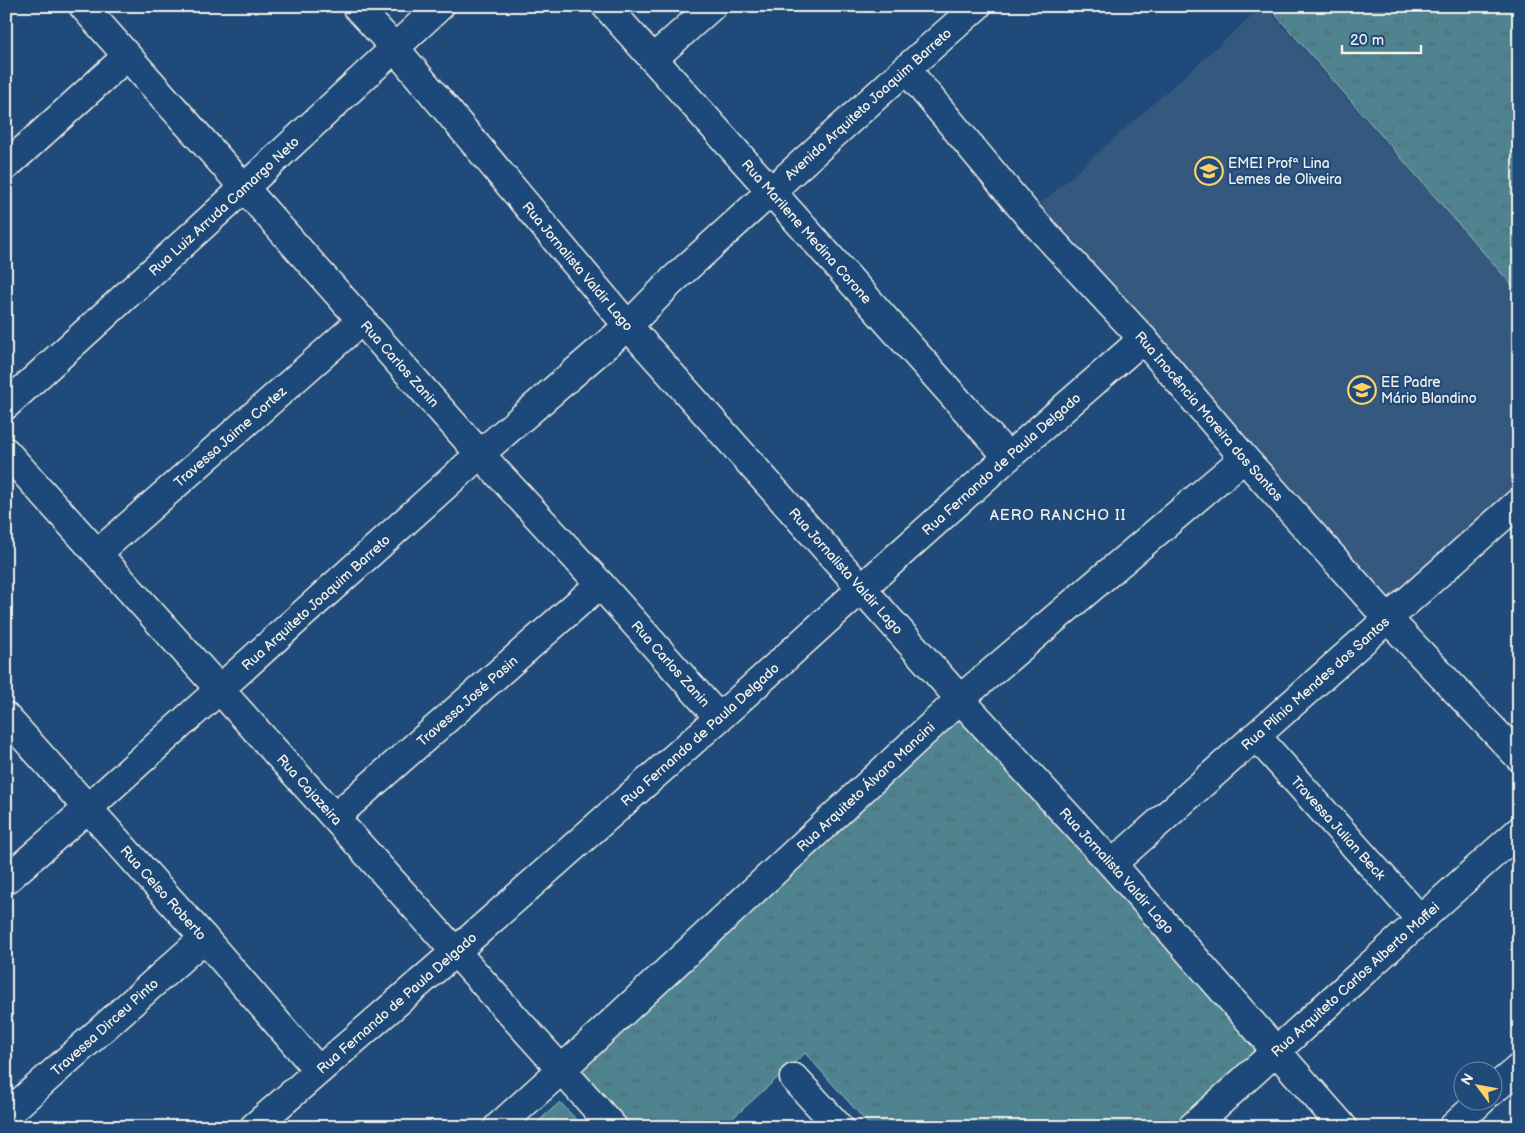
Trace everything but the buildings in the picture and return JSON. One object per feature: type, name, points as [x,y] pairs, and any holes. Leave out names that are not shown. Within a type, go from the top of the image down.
[{"type":"street","name":"Rua Carlos Zanin","points":[[83,6],[243,189],[719,718]]},
{"type":"street","name":"Rua Jornalista Valdir Lago","points":[[356,6],[394,47],[628,326],[960,700],[1112,864],[1343,1127]]},
{"type":"street","name":"Rua Luiz Arruda Camargo Neto","points":[[6,405],[440,6]]},
{"type":"street","name":"Rua Marilene Medina Corone","points":[[606,6],[1008,457]]},
{"type":"street","points":[[653,59],[712,6]]},
{"type":"street","name":"Avenida Arquiteto Joaquim Barreto","points":[[628,326],[672,281],[770,191],[977,6]]},
{"type":"street","points":[[6,166],[127,56]]},
{"type":"street","name":"Rua Inocência Moreira dos Santos","points":[[906,69],[1027,214],[1143,339],[1244,458],[1388,620],[1519,757]]},
{"type":"street","name":"Travessa Jaime Cortez","points":[[98,554],[362,320]]},
{"type":"street","name":"Rua Arquiteto Joaquim Barreto","points":[[6,880],[480,454],[628,326]]},
{"type":"street","name":"Rua Fernando de Paula Delgado","points":[[254,1127],[456,952],[719,718],[861,588],[1143,339]]},
{"type":"street","name":"Rua Cajazeira","points":[[6,452],[613,1127]]},
{"type":"street","name":"Rua Arquiteto Álvaro Mancini","points":[[498,1127],[960,700],[1244,458]]},
{"type":"street","name":"Rua Plínio Mendes dos Santos","points":[[1112,864],[1519,502]]},
{"type":"street","name":"Travessa José Pasin","points":[[335,817],[600,584]]},
{"type":"street","name":"Rua Celso Roberto","points":[[6,717],[204,938],[318,1070]]},
{"type":"street","name":"Travessa Julian Beck","points":[[1257,737],[1420,919]]},
{"type":"street","name":"Rua Arquiteto Carlos Alberto Maffei","points":[[1192,1127],[1519,831]]},
{"type":"street","name":"Travessa Dirceu Pinto","points":[[6,1115],[204,938]]},
{"type":"street","points":[[1502,1082],[1519,1068]]},
{"type":"street","points":[[794,1078],[839,1127]]},
{"type":"street","points":[[1453,1127],[1471,1110]]},
{"type":"shaded area","name":"EE Padre Mário Blandino","points":[[1263,6],[1519,293],[1519,491],[1390,601],[1160,338],[1037,207]]},
{"type":"green space","points":[[1268,6],[1519,6],[1519,293]]},
{"type":"green space","points":[[958,713],[1103,873],[1259,1054],[1175,1127],[871,1127],[805,1053],[723,1127],[632,1127],[579,1072]]},
{"type":"green space","points":[[560,1102],[583,1127],[532,1127]]},
{"type":"place","name":"EMEI Profª Lina Lemes de Oliveira","points":[[1209,171]]},
{"type":"place","name":"EE Padre Mário Blandino","points":[[1362,390]]},
{"type":"district","name":"AERO RANCHO II","points":[[1058,515]]}]
